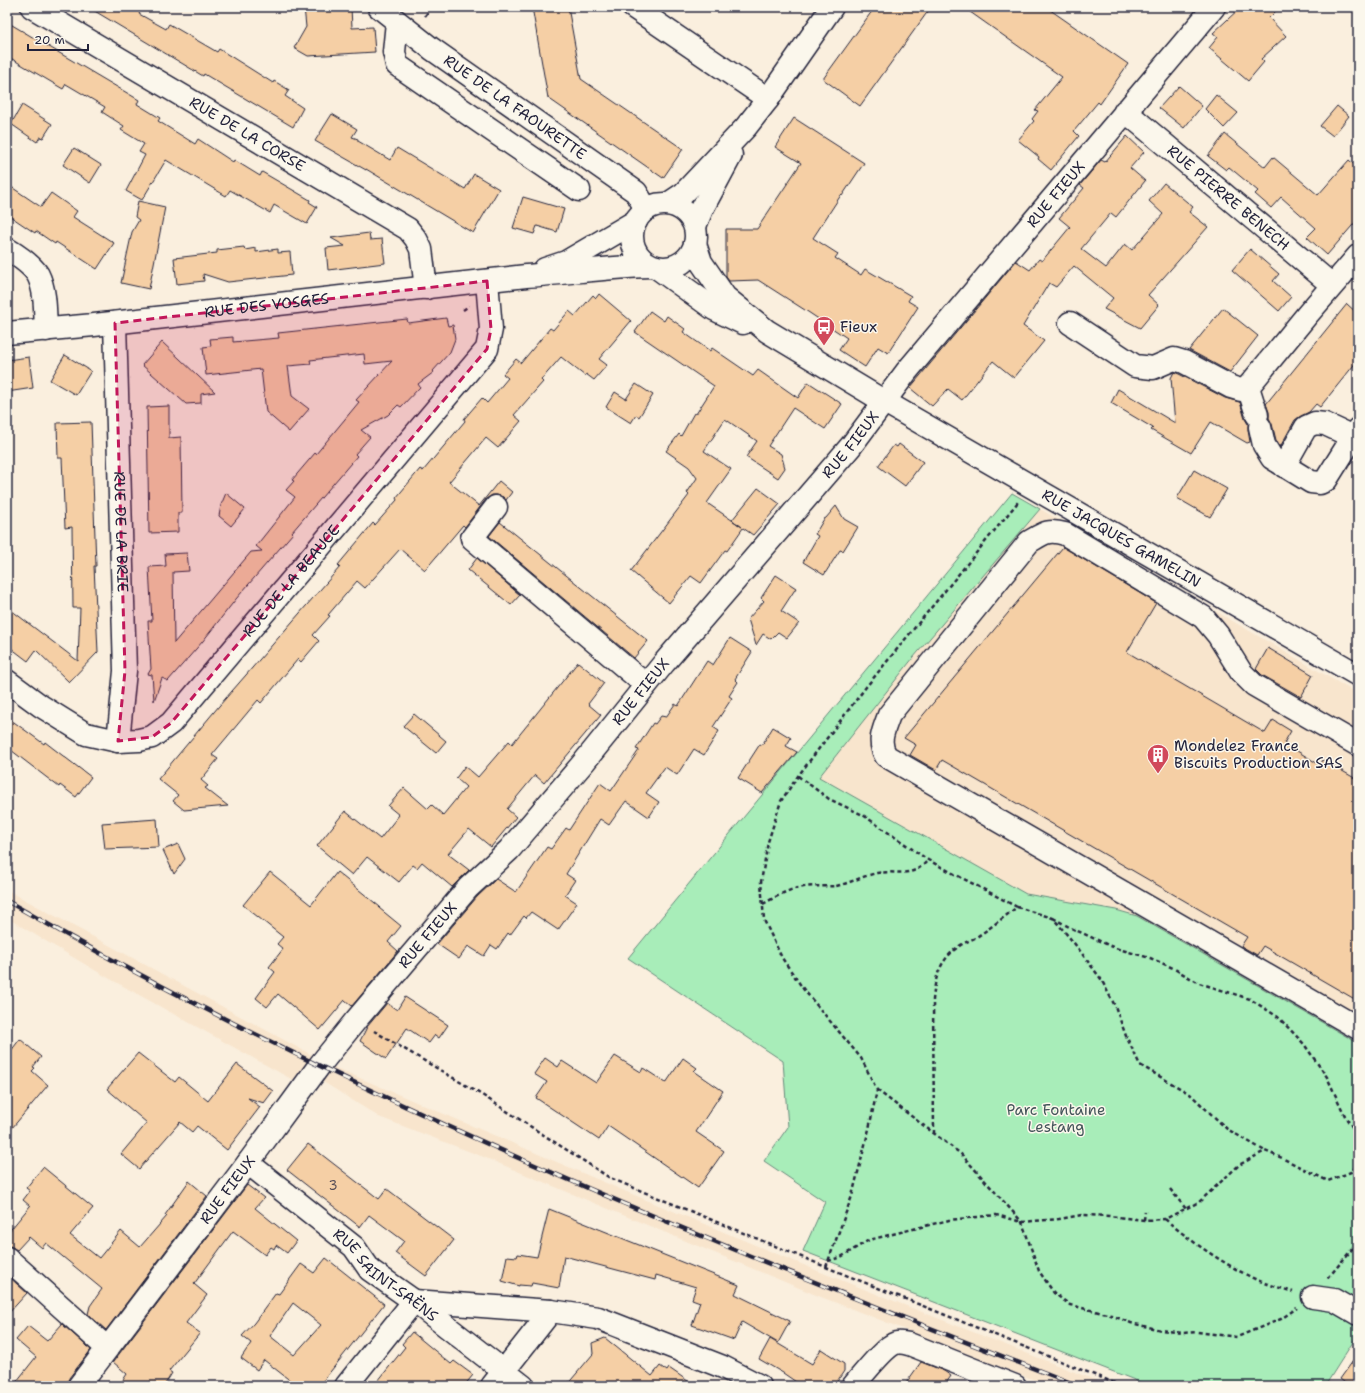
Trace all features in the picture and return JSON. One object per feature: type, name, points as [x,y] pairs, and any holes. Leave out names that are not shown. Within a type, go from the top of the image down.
[{"type":"street","name":"RUE DE LA CORSE","points":[[32,7],[408,229],[416,239],[421,249],[426,288]]},
{"type":"street","name":"RUE DE LA FAOURETTE","points":[[379,7],[432,49],[636,192],[642,202],[641,216]]},
{"type":"street","points":[[633,7],[768,99]]},
{"type":"street","points":[[668,204],[683,194],[746,127],[768,99],[832,7]]},
{"type":"street","name":"RUE FIEUX","points":[[79,1386],[248,1163],[319,1066],[356,1020],[468,888],[508,850],[584,762],[646,685],[851,446],[907,371],[1214,7]]},
{"type":"street","points":[[397,22],[394,52],[397,65],[578,190]]},
{"type":"street","name":"RUE PIERRE BENECH","points":[[1125,111],[1332,286]]},
{"type":"street","name":"RUE DES VOSGES","points":[[7,333],[115,323],[526,276],[571,273],[629,266],[666,268],[676,266],[685,261],[691,254],[702,210],[746,127]]},
{"type":"street","name":"RUE DES VOSGES","points":[[526,276],[566,262],[641,216],[656,205],[668,204]]},
{"type":"street","points":[[668,204],[686,212],[691,218],[701,262],[725,297],[767,331],[885,402]]},
{"type":"street","points":[[641,216],[632,231],[632,241],[642,260],[714,309],[739,322],[767,331]]},
{"type":"street","points":[[7,249],[22,259],[37,274],[42,286],[46,330]]},
{"type":"street","points":[[1070,323],[1135,366],[1153,368],[1174,359],[1184,362],[1231,387],[1242,390],[1248,386],[1358,256]]},
{"type":"street","name":"RUE DE LA BEAUCE","points":[[7,681],[41,706],[86,734],[118,742],[139,740],[152,737],[171,724],[487,349],[491,329],[487,281]]},
{"type":"street","name":"RUE DE LA BRIE","points":[[115,323],[125,671],[118,742]]},
{"type":"street","points":[[1248,386],[1264,445],[1272,458],[1284,466],[1312,482],[1320,483],[1326,480],[1355,433],[1325,424],[1315,423],[1306,427],[1284,466]]},
{"type":"street","name":"RUE JACQUES GAMELIN","points":[[885,402],[1358,675]]},
{"type":"street","points":[[496,507],[472,538],[646,685]]},
{"type":"street","points":[[1358,745],[1254,685],[1241,672],[1218,635],[1203,617],[1065,534],[1054,531],[1042,534],[1029,542],[889,716],[881,737],[881,749],[886,756],[1358,1028]]},
{"type":"street","name":"RUE SAINT-SAËNS","points":[[248,1163],[354,1247],[370,1270],[414,1301],[498,1379],[523,1386]]},
{"type":"street","points":[[7,1258],[107,1348]]},
{"type":"street","points":[[1313,1297],[1334,1300],[1358,1314]]},
{"type":"street","points":[[346,1386],[414,1301],[551,1311],[598,1318],[723,1367],[760,1386]]},
{"type":"street","points":[[498,1379],[551,1311]]},
{"type":"street","points":[[853,1386],[884,1351],[896,1343],[909,1344],[1016,1386]]},
{"type":"path","points":[[1031,486],[866,687],[798,776],[782,801],[768,842],[761,882],[764,920],[782,958],[804,990],[860,1058],[876,1090],[961,1154],[1022,1222],[1039,1270],[1054,1293],[1070,1305],[1111,1315],[1131,1323],[1161,1330],[1182,1333],[1197,1332],[1237,1337],[1281,1319],[1313,1297],[1358,1242]]},
{"type":"path","points":[[798,776],[829,799],[863,815],[928,860],[1017,907],[1053,918],[1115,948],[1150,958],[1173,968],[1199,983],[1250,999],[1278,1016],[1304,1044],[1327,1077],[1346,1118],[1358,1135]]},
{"type":"path","points":[[763,904],[787,891],[800,887],[837,885],[876,874],[889,872],[905,873],[915,871],[922,867],[928,860]]},
{"type":"path","points":[[934,1133],[933,1000],[935,982],[939,970],[946,959],[959,946],[974,938],[1017,907]]},
{"type":"path","points":[[1053,918],[1101,979],[1115,1006],[1126,1036],[1140,1065],[1190,1094],[1226,1129],[1265,1151],[1328,1180],[1351,1172],[1358,1164]]},
{"type":"path","points":[[356,1020],[482,1095],[610,1178],[1122,1386]]},
{"type":"path","points":[[826,1267],[852,1196],[869,1128],[876,1090]]},
{"type":"path","points":[[828,1261],[841,1257],[869,1240],[949,1220],[996,1215],[1022,1222],[1059,1219],[1082,1215],[1144,1220],[1165,1219],[1199,1202],[1239,1165],[1265,1151]]},
{"type":"path","points":[[1170,1189],[1186,1209]]},
{"type":"path","points":[[1144,1220],[1145,1211]]},
{"type":"path","points":[[1165,1219],[1185,1237],[1247,1276],[1276,1287],[1313,1297]]},
{"type":"highlighted area","points":[[487,281],[491,329],[487,349],[171,723],[152,737],[118,741],[125,671],[115,323]]},
{"type":"shaded area","name":"Mondelez France Biscuits Production SAS","points":[[1040,509],[1358,694],[1358,1043],[1137,916],[1116,910],[1026,894],[819,777],[913,658]]},
{"type":"shaded area","points":[[7,890],[334,1067],[627,1192],[823,1273],[1110,1386],[1050,1386],[816,1295],[481,1156],[379,1117],[325,1083],[302,1071],[293,1080],[103,975],[7,918]]},
{"type":"green space","name":"Parc Fontaine Lestang","points":[[1012,493],[1040,509],[913,658],[819,777],[1026,894],[1116,910],[1137,916],[1358,1043],[1358,1334],[1325,1386],[1150,1386],[803,1251],[825,1202],[764,1161],[788,1127],[783,1061],[628,958]]},
{"type":"building","points":[[88,7],[143,7],[139,14],[166,29],[169,24],[217,52],[219,49],[273,83],[274,81],[289,90],[285,96],[303,108],[293,127],[204,74],[203,76]]},
{"type":"building","points":[[304,7],[351,7],[352,28],[373,27],[375,52],[308,56],[294,48],[306,27]]},
{"type":"building","points":[[532,7],[568,7],[581,79],[683,149],[663,178],[548,98]]},
{"type":"building","points":[[875,7],[931,7],[860,106],[823,79]]},
{"type":"building","points":[[963,7],[1046,7],[1128,64],[1100,104],[1098,102],[1074,131],[1079,136],[1051,170],[1038,159],[1039,157],[1018,140],[1034,121],[1032,119],[1038,111],[1035,110],[1062,77]]},
{"type":"building","points":[[1241,7],[1280,7],[1269,18],[1286,36],[1261,59],[1264,62],[1248,81],[1209,48],[1218,37],[1213,33]]},
{"type":"building","points":[[7,22],[139,100],[137,104],[160,118],[158,121],[195,144],[198,139],[233,162],[234,160],[260,176],[262,172],[310,200],[309,202],[317,207],[307,224],[274,205],[270,213],[230,190],[226,196],[166,160],[142,200],[126,191],[145,155],[139,152],[144,144],[121,130],[124,126],[102,112],[105,107],[66,84],[63,89],[7,56]]},
{"type":"building","points":[[1179,86],[1202,106],[1184,128],[1159,108]]},
{"type":"building","points":[[1216,95],[1238,113],[1224,128],[1205,109]]},
{"type":"building","points":[[22,105],[52,124],[43,138],[40,137],[37,142],[11,124]]},
{"type":"building","points":[[1337,106],[1349,116],[1333,136],[1320,126]]},
{"type":"building","points":[[332,114],[357,129],[352,137],[358,139],[358,141],[390,160],[397,148],[465,189],[474,174],[499,189],[473,233],[366,169],[315,141]]},
{"type":"building","points":[[794,118],[864,163],[813,238],[838,254],[835,258],[861,275],[865,269],[911,296],[908,301],[918,307],[888,353],[878,347],[865,367],[839,350],[847,338],[808,312],[758,280],[729,281],[726,277],[726,229],[757,229],[801,163],[775,147]]},
{"type":"building","points":[[1225,134],[1265,167],[1273,157],[1318,195],[1349,160],[1358,168],[1358,219],[1327,255],[1307,237],[1316,228],[1281,197],[1271,208],[1255,194],[1258,191],[1229,167],[1226,170],[1208,156]]},
{"type":"building","points":[[1127,136],[1144,152],[1130,168],[1145,181],[1116,217],[1111,213],[1081,249],[1106,268],[1125,244],[1132,250],[1163,214],[1149,201],[1164,183],[1193,207],[1189,212],[1208,227],[1148,295],[1159,305],[1140,328],[1104,309],[1113,298],[1074,266],[1056,287],[1049,283],[1023,326],[1044,341],[1014,378],[993,361],[962,400],[948,389],[932,406],[910,388],[1016,261],[1030,270],[1039,259],[1042,261],[1070,227],[1059,218],[1084,188],[1080,185],[1101,160],[1105,162]]},
{"type":"building","points":[[74,148],[101,165],[90,183],[63,165]]},
{"type":"building","points":[[7,184],[41,207],[51,193],[77,211],[73,217],[114,243],[97,269],[56,242],[55,244],[36,231],[35,233],[7,214]]},
{"type":"building","points":[[523,197],[564,209],[557,232],[537,226],[534,234],[513,228]]},
{"type":"building","points":[[138,201],[165,207],[149,289],[121,283],[132,232],[139,220],[135,217]]},
{"type":"building","points":[[369,233],[370,240],[382,239],[385,263],[328,270],[326,248],[345,246],[331,238]]},
{"type":"building","points":[[244,247],[245,250],[256,248],[256,252],[278,249],[278,253],[290,252],[292,275],[228,282],[203,274],[204,281],[177,284],[174,258],[217,253],[217,250]]},
{"type":"building","points":[[1250,249],[1279,274],[1273,281],[1291,297],[1279,311],[1232,270]]},
{"type":"building","points":[[599,294],[631,321],[599,359],[607,365],[594,380],[586,374],[585,376],[561,357],[541,380],[543,382],[514,415],[521,421],[498,448],[486,438],[449,482],[479,506],[499,481],[512,492],[506,500],[497,495],[492,495],[486,499],[465,527],[463,525],[425,570],[400,549],[365,588],[357,581],[313,635],[319,641],[301,662],[298,659],[261,703],[258,700],[212,755],[218,759],[201,780],[208,786],[205,788],[228,806],[184,810],[173,801],[178,795],[158,779],[219,706],[340,567],[338,565],[373,523],[375,525],[397,500],[396,498],[420,469],[423,471],[465,421],[464,419],[482,398],[487,403],[508,378],[503,374],[516,359],[521,363],[550,328],[553,330],[569,311],[575,316],[593,295],[596,298]]},
{"type":"building","points":[[1347,304],[1358,314],[1358,360],[1320,407],[1316,404],[1309,412],[1295,420],[1280,447],[1276,440],[1266,404]]},
{"type":"building","points":[[1223,308],[1258,336],[1230,372],[1189,350]]},
{"type":"building","points":[[650,311],[664,321],[667,316],[685,329],[683,332],[710,351],[712,348],[753,376],[758,370],[798,398],[808,382],[842,404],[825,429],[793,408],[768,446],[781,454],[785,468],[778,478],[746,457],[757,441],[725,419],[704,451],[731,469],[707,503],[742,527],[732,520],[758,488],[780,504],[753,535],[743,528],[727,551],[725,550],[701,583],[691,576],[669,603],[631,571],[689,495],[687,493],[697,478],[689,467],[666,451],[679,434],[681,436],[694,413],[696,414],[714,386],[635,332]]},
{"type":"building","points":[[446,318],[448,326],[453,325],[455,339],[450,352],[433,371],[434,372],[418,384],[420,387],[401,407],[398,405],[388,415],[361,430],[370,437],[355,454],[357,456],[168,681],[162,678],[154,701],[152,675],[148,674],[151,669],[148,621],[152,621],[149,567],[166,566],[165,554],[187,553],[189,571],[173,572],[174,643],[251,552],[262,551],[256,546],[295,497],[286,490],[294,481],[292,480],[315,453],[316,454],[359,402],[356,400],[392,361],[365,364],[364,354],[310,360],[311,364],[288,366],[292,396],[309,409],[289,432],[266,412],[261,369],[206,375],[203,347],[211,346],[210,339],[233,337],[233,342],[279,338],[278,333],[407,319],[408,323]]},
{"type":"building","points":[[162,342],[215,392],[201,394],[201,403],[186,404],[142,365]]},
{"type":"building","points":[[65,355],[91,371],[76,395],[50,380]]},
{"type":"building","points":[[29,357],[33,388],[7,392],[7,360]]},
{"type":"building","points":[[1174,372],[1225,398],[1240,402],[1248,424],[1250,442],[1247,443],[1211,422],[1191,453],[1151,430],[1153,428],[1111,403],[1118,389],[1175,423],[1171,378]]},
{"type":"building","points":[[636,384],[653,395],[639,417],[636,415],[631,423],[606,407],[615,392],[626,399]]},
{"type":"building","points":[[169,406],[169,438],[181,437],[182,513],[178,513],[178,532],[149,533],[147,407]]},
{"type":"building","points":[[91,422],[96,566],[94,566],[98,652],[69,682],[36,650],[28,661],[7,645],[7,607],[78,661],[80,608],[73,608],[72,527],[65,528],[62,458],[58,458],[57,423]]},
{"type":"building","points":[[899,444],[923,462],[905,486],[878,466],[894,445],[897,447]]},
{"type":"building","points":[[1194,470],[1227,489],[1210,517],[1177,498]]},
{"type":"building","points":[[226,493],[245,509],[231,526],[219,516],[221,505]]},
{"type":"building","points":[[836,506],[844,519],[858,527],[843,551],[840,550],[824,575],[803,562],[818,536],[815,534],[824,519]]},
{"type":"building","points":[[500,522],[648,641],[634,658],[489,536]]},
{"type":"building","name":"Mondelez France Biscuits Production SAS","points":[[1063,547],[1156,603],[1127,652],[1265,733],[1273,720],[1291,731],[1284,743],[1320,765],[1323,760],[1358,780],[1358,1001],[1263,946],[1257,955],[1241,946],[1247,937],[942,760],[936,770],[910,755],[916,745],[904,738]]},
{"type":"building","points":[[477,558],[520,595],[511,605],[468,570]]},
{"type":"building","points":[[776,575],[796,588],[781,611],[799,623],[787,638],[778,632],[771,639],[763,634],[756,645],[748,619],[764,601],[761,598]]},
{"type":"building","points":[[730,638],[752,652],[735,679],[738,682],[729,696],[732,698],[713,727],[719,731],[704,755],[694,749],[677,775],[665,767],[646,793],[659,802],[649,817],[626,801],[609,825],[600,819],[566,874],[575,880],[565,895],[577,903],[558,930],[531,912],[526,918],[524,916],[510,935],[508,933],[497,949],[491,945],[484,956],[468,946],[459,959],[437,944],[477,897],[496,879],[516,892],[547,847],[551,849],[566,828],[569,830],[600,783],[611,791],[639,750],[636,749],[653,723],[655,724],[661,716],[666,717],[675,704],[678,706],[707,661],[713,665]]},
{"type":"building","points":[[1268,648],[1313,675],[1301,697],[1262,675],[1256,669]]},
{"type":"building","points":[[578,662],[604,683],[588,704],[601,715],[544,783],[535,775],[507,809],[516,817],[491,847],[469,829],[448,854],[469,870],[452,887],[422,862],[417,868],[413,865],[399,882],[367,857],[352,875],[317,846],[345,811],[380,839],[399,815],[388,806],[404,788],[428,809],[432,805],[443,815],[466,787],[456,778],[465,766],[478,777],[509,741],[512,744]]},
{"type":"building","points":[[414,714],[446,741],[436,753],[403,726]]},
{"type":"building","points":[[7,717],[44,744],[45,742],[91,777],[76,797],[60,785],[59,787],[7,747]]},
{"type":"building","points":[[773,727],[791,738],[786,746],[797,752],[762,793],[738,778]]},
{"type":"building","points":[[157,819],[159,847],[105,849],[102,823]]},
{"type":"building","points":[[178,844],[185,859],[174,874],[163,850]]},
{"type":"building","points":[[270,872],[311,905],[337,872],[401,926],[388,942],[398,951],[352,1006],[345,1000],[320,1030],[278,994],[267,1007],[256,998],[275,972],[269,967],[283,949],[277,944],[283,937],[243,905]]},
{"type":"building","points":[[405,997],[448,1025],[439,1038],[435,1035],[429,1043],[407,1028],[386,1059],[360,1041],[367,1027],[387,1003],[397,1010]]},
{"type":"building","points":[[20,1039],[41,1057],[33,1067],[35,1068],[32,1071],[48,1085],[7,1134],[7,1056]]},
{"type":"building","points":[[138,1053],[175,1082],[179,1077],[208,1101],[237,1064],[273,1091],[264,1103],[248,1098],[260,1107],[227,1150],[197,1126],[192,1132],[180,1122],[139,1169],[121,1154],[147,1123],[107,1089]]},
{"type":"building","points":[[615,1056],[641,1072],[643,1068],[666,1083],[683,1058],[697,1068],[694,1071],[723,1091],[696,1132],[724,1151],[698,1188],[608,1126],[599,1140],[536,1098],[547,1082],[534,1074],[545,1058],[558,1067],[562,1061],[596,1083]]},
{"type":"building","points":[[308,1144],[379,1199],[387,1189],[454,1240],[426,1276],[395,1253],[404,1241],[369,1215],[360,1227],[287,1170]]},
{"type":"building","points":[[43,1167],[93,1208],[70,1235],[99,1258],[121,1231],[140,1247],[167,1216],[165,1215],[189,1181],[207,1196],[106,1330],[88,1314],[90,1306],[102,1289],[46,1243],[42,1248],[29,1237],[17,1250],[7,1246],[7,1234],[30,1206],[23,1200],[30,1191],[26,1188]]},
{"type":"building","points":[[247,1185],[264,1198],[255,1208],[296,1241],[287,1253],[276,1245],[274,1249],[271,1247],[265,1255],[233,1231],[194,1284],[207,1295],[186,1323],[200,1333],[169,1371],[172,1373],[164,1386],[119,1386],[127,1374],[113,1362]]},
{"type":"building","points":[[549,1209],[739,1285],[735,1294],[790,1321],[778,1343],[742,1322],[734,1340],[692,1325],[700,1302],[692,1299],[696,1287],[656,1275],[655,1280],[564,1256],[559,1288],[532,1283],[531,1286],[519,1286],[502,1281],[507,1256],[517,1257],[518,1254],[537,1257]]},
{"type":"building","points":[[326,1258],[384,1304],[319,1386],[297,1386],[264,1360],[257,1370],[241,1358],[251,1343],[242,1336],[254,1323],[276,1293],[279,1294],[301,1264],[314,1273]],"holes":[[[293,1303],[321,1325],[294,1355],[270,1336]]]},
{"type":"building","points":[[7,1275],[27,1293],[7,1315]]},
{"type":"building","points":[[62,1324],[91,1350],[69,1378],[67,1386],[13,1386],[36,1357],[16,1340],[28,1326],[47,1341]]},
{"type":"building","points":[[412,1332],[451,1364],[454,1361],[473,1375],[464,1386],[374,1386],[405,1347],[402,1344]]},
{"type":"building","points":[[605,1338],[652,1376],[660,1366],[667,1371],[669,1368],[695,1386],[566,1386],[593,1354],[592,1343]]},
{"type":"building","points":[[770,1339],[812,1364],[821,1349],[844,1364],[844,1371],[834,1386],[802,1386],[759,1359]]},
{"type":"building","points":[[1358,1354],[1358,1386],[1349,1386],[1340,1379]]},
{"type":"building","points":[[921,1362],[944,1371],[951,1376],[944,1386],[904,1386]]},
{"type":"railway","points":[[7,901],[136,973],[267,1040],[400,1104],[669,1223],[942,1333],[1079,1386]]},
{"type":"place","name":"Fieux","points":[[824,346]]},
{"type":"place","name":"Mondelez France Biscuits Production SAS","points":[[1158,774]]}]
